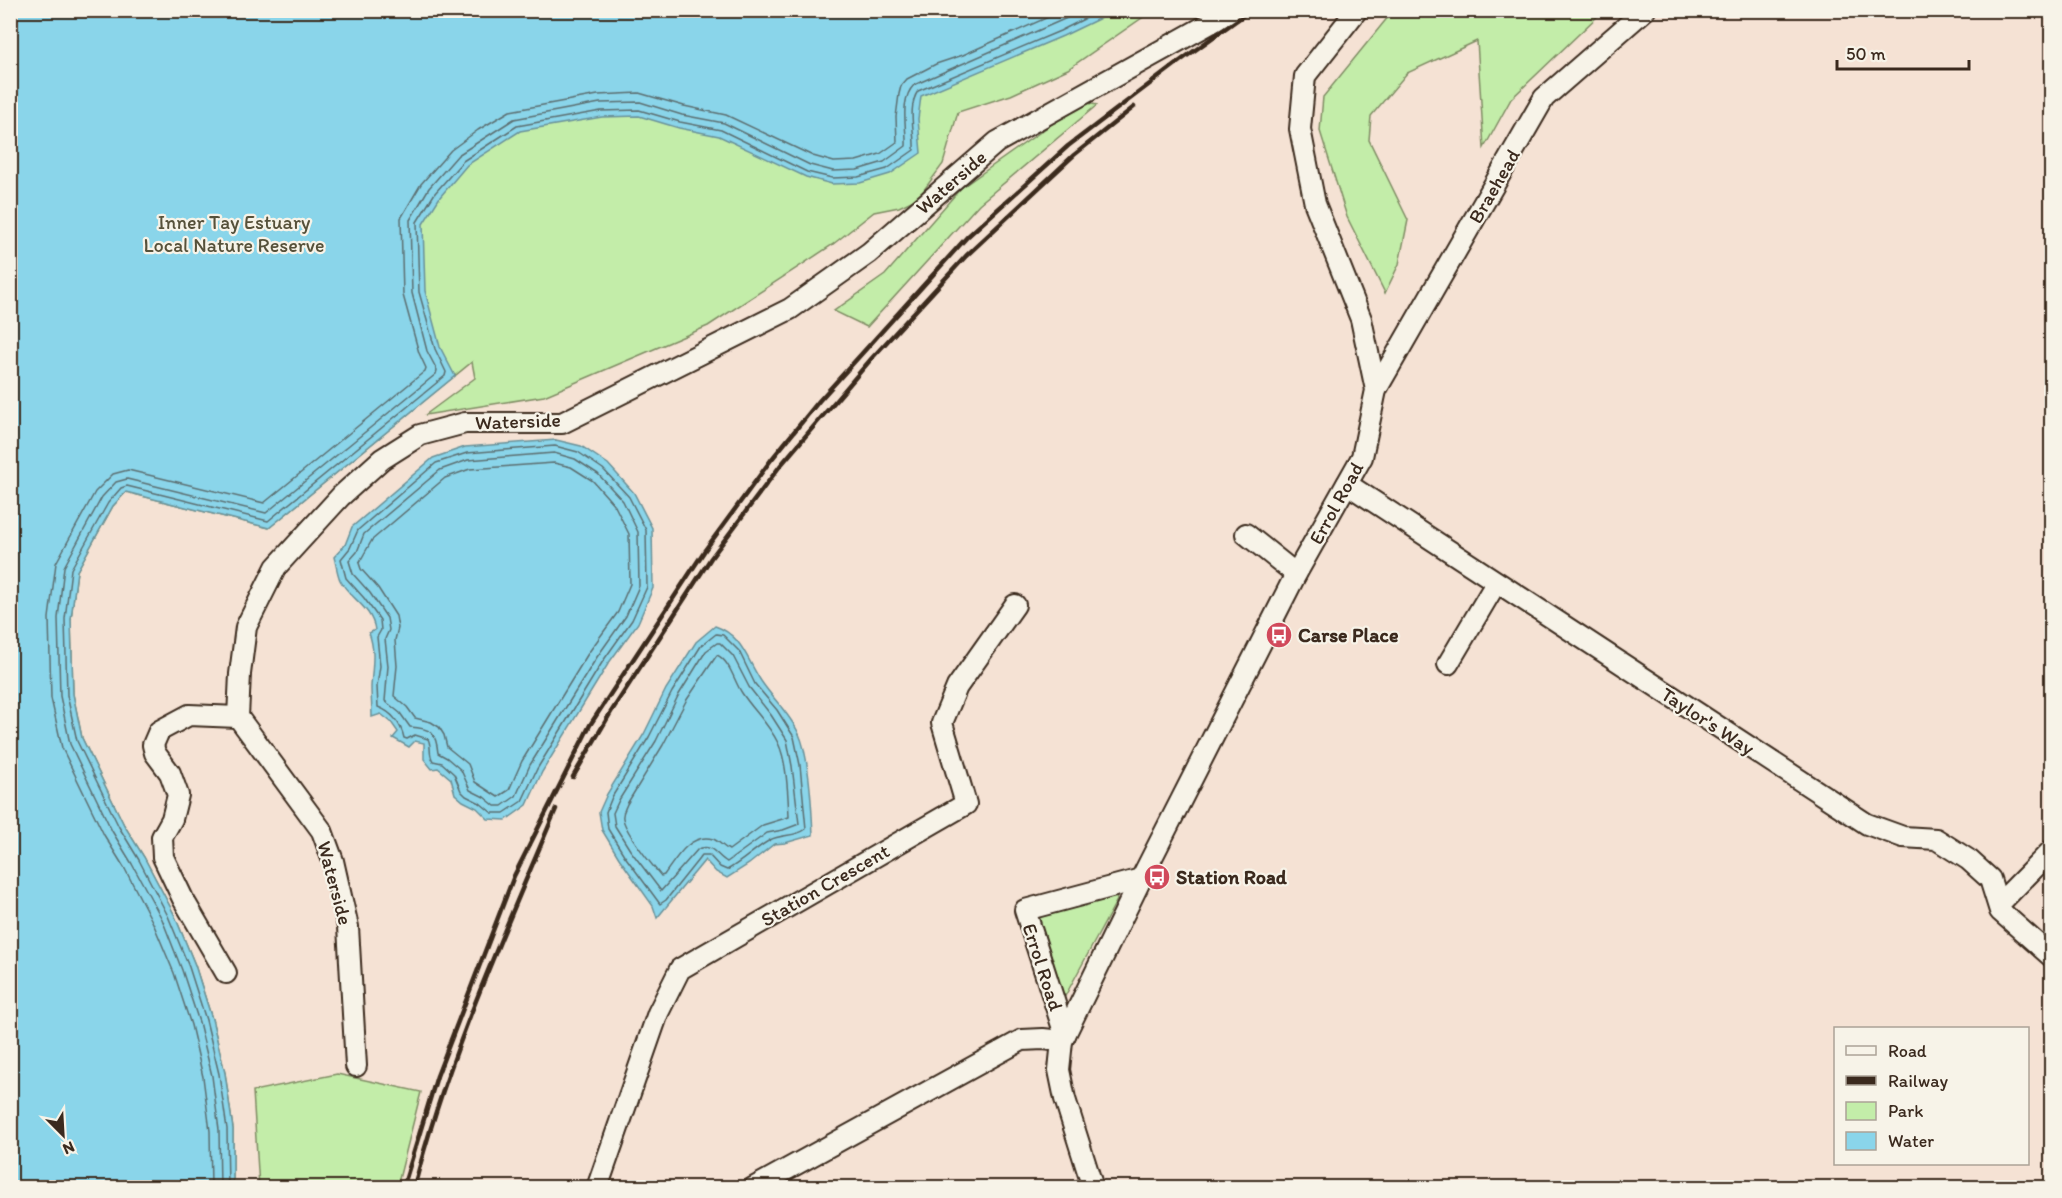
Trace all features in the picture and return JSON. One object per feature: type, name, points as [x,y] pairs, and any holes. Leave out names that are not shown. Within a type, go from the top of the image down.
[{"type":"street","name":"Waterside","points":[[356,1066],[348,927],[333,861],[322,831],[238,717],[240,674],[246,627],[276,567],[341,496],[382,459],[420,435],[465,423],[562,423],[790,309],[869,253],[997,142],[1233,10]]},
{"type":"street","name":"Errol Road","points":[[1093,1188],[1065,1099],[1059,1070],[1064,1038],[1141,879],[1296,574],[1362,457],[1376,390],[1361,319],[1315,204],[1300,129],[1305,76],[1356,10]]},
{"type":"street","name":"Braehead","points":[[1376,390],[1544,98],[1646,10]]},
{"type":"street","name":"Taylor's Way","points":[[1347,484],[1867,824],[1903,837],[1936,839],[1969,860],[1990,879],[2000,911],[2052,957]]},
{"type":"street","points":[[1246,534],[1296,574]]},
{"type":"street","points":[[1218,729],[1225,733],[1230,731],[1323,549],[1322,542],[1317,538]]},
{"type":"street","points":[[1448,664],[1496,583]]},
{"type":"street","name":"Station Crescent","points":[[615,1188],[600,1180],[658,1013],[680,969],[966,804],[942,723],[957,687],[1015,604]]},
{"type":"street","points":[[226,973],[183,899],[163,857],[162,837],[172,819],[178,795],[170,773],[155,753],[153,745],[159,731],[189,716],[238,717]]},
{"type":"street","points":[[1999,904],[2052,850]]},
{"type":"street","name":"Errol Road","points":[[1064,1038],[1024,910],[1141,879]]},
{"type":"street","points":[[753,1188],[1022,1040],[1064,1038]]},
{"type":"green space","name":"Inner Tay Estuary Local Nature Reserve","points":[[10,11],[1152,11],[1068,69],[1011,95],[958,112],[943,164],[918,198],[899,207],[874,212],[832,245],[708,326],[544,396],[425,415],[475,378],[472,362],[269,528],[126,492],[113,506],[77,571],[71,619],[73,694],[82,738],[124,825],[174,914],[195,965],[212,1019],[225,1073],[233,1129],[233,1187],[11,1187]]},
{"type":"green space","points":[[1393,11],[1603,11],[1511,99],[1484,148],[1477,41],[1407,73],[1371,116],[1369,140],[1408,220],[1399,264],[1385,293],[1347,217],[1320,131],[1323,97]]},
{"type":"green space","points":[[1083,102],[1097,105],[979,204],[867,327],[834,311],[885,275],[961,188]]},
{"type":"green space","points":[[1116,895],[1117,900],[1063,1000],[1037,923],[1038,916]]},
{"type":"green space","points":[[337,1074],[421,1092],[397,1187],[259,1187],[253,1091]]},
{"type":"water","name":"Inner Tay Estuary Local Nature Reserve","points":[[10,11],[1115,11],[1063,36],[921,96],[918,119],[921,153],[890,174],[860,183],[832,184],[806,177],[719,136],[679,128],[639,116],[602,117],[520,131],[467,165],[440,197],[423,224],[425,291],[440,347],[455,376],[269,528],[126,492],[113,506],[77,571],[71,619],[73,694],[82,738],[124,825],[174,914],[195,965],[212,1019],[225,1073],[233,1129],[233,1187],[11,1187]]},
{"type":"water","points":[[556,440],[581,446],[608,464],[634,493],[652,528],[653,588],[638,623],[608,664],[542,772],[527,805],[506,820],[488,819],[477,808],[455,794],[451,779],[438,768],[432,769],[424,759],[424,743],[415,741],[409,747],[393,738],[398,732],[391,722],[381,714],[372,717],[373,653],[369,633],[375,630],[370,615],[340,580],[334,557],[345,545],[352,527],[433,458],[465,447]]},
{"type":"water","points":[[715,626],[732,635],[738,642],[761,681],[799,734],[808,769],[813,835],[774,844],[727,878],[716,872],[705,860],[657,918],[653,906],[602,830],[599,812],[607,794],[644,734],[666,689],[696,642]]},
{"type":"railway","points":[[403,1188],[437,1076],[514,876],[590,725],[705,550],[771,460],[819,401],[967,237],[1068,146],[1251,10]]},
{"type":"railway","points":[[573,777],[611,712],[711,558],[780,466],[872,358],[966,256],[1074,155],[1134,107]]},
{"type":"railway","points":[[414,1188],[427,1139],[460,1043],[556,809]]},
{"type":"place","name":"Carse Place","points":[[1279,635]]},
{"type":"place","name":"Station Road","points":[[1157,877]]}]
